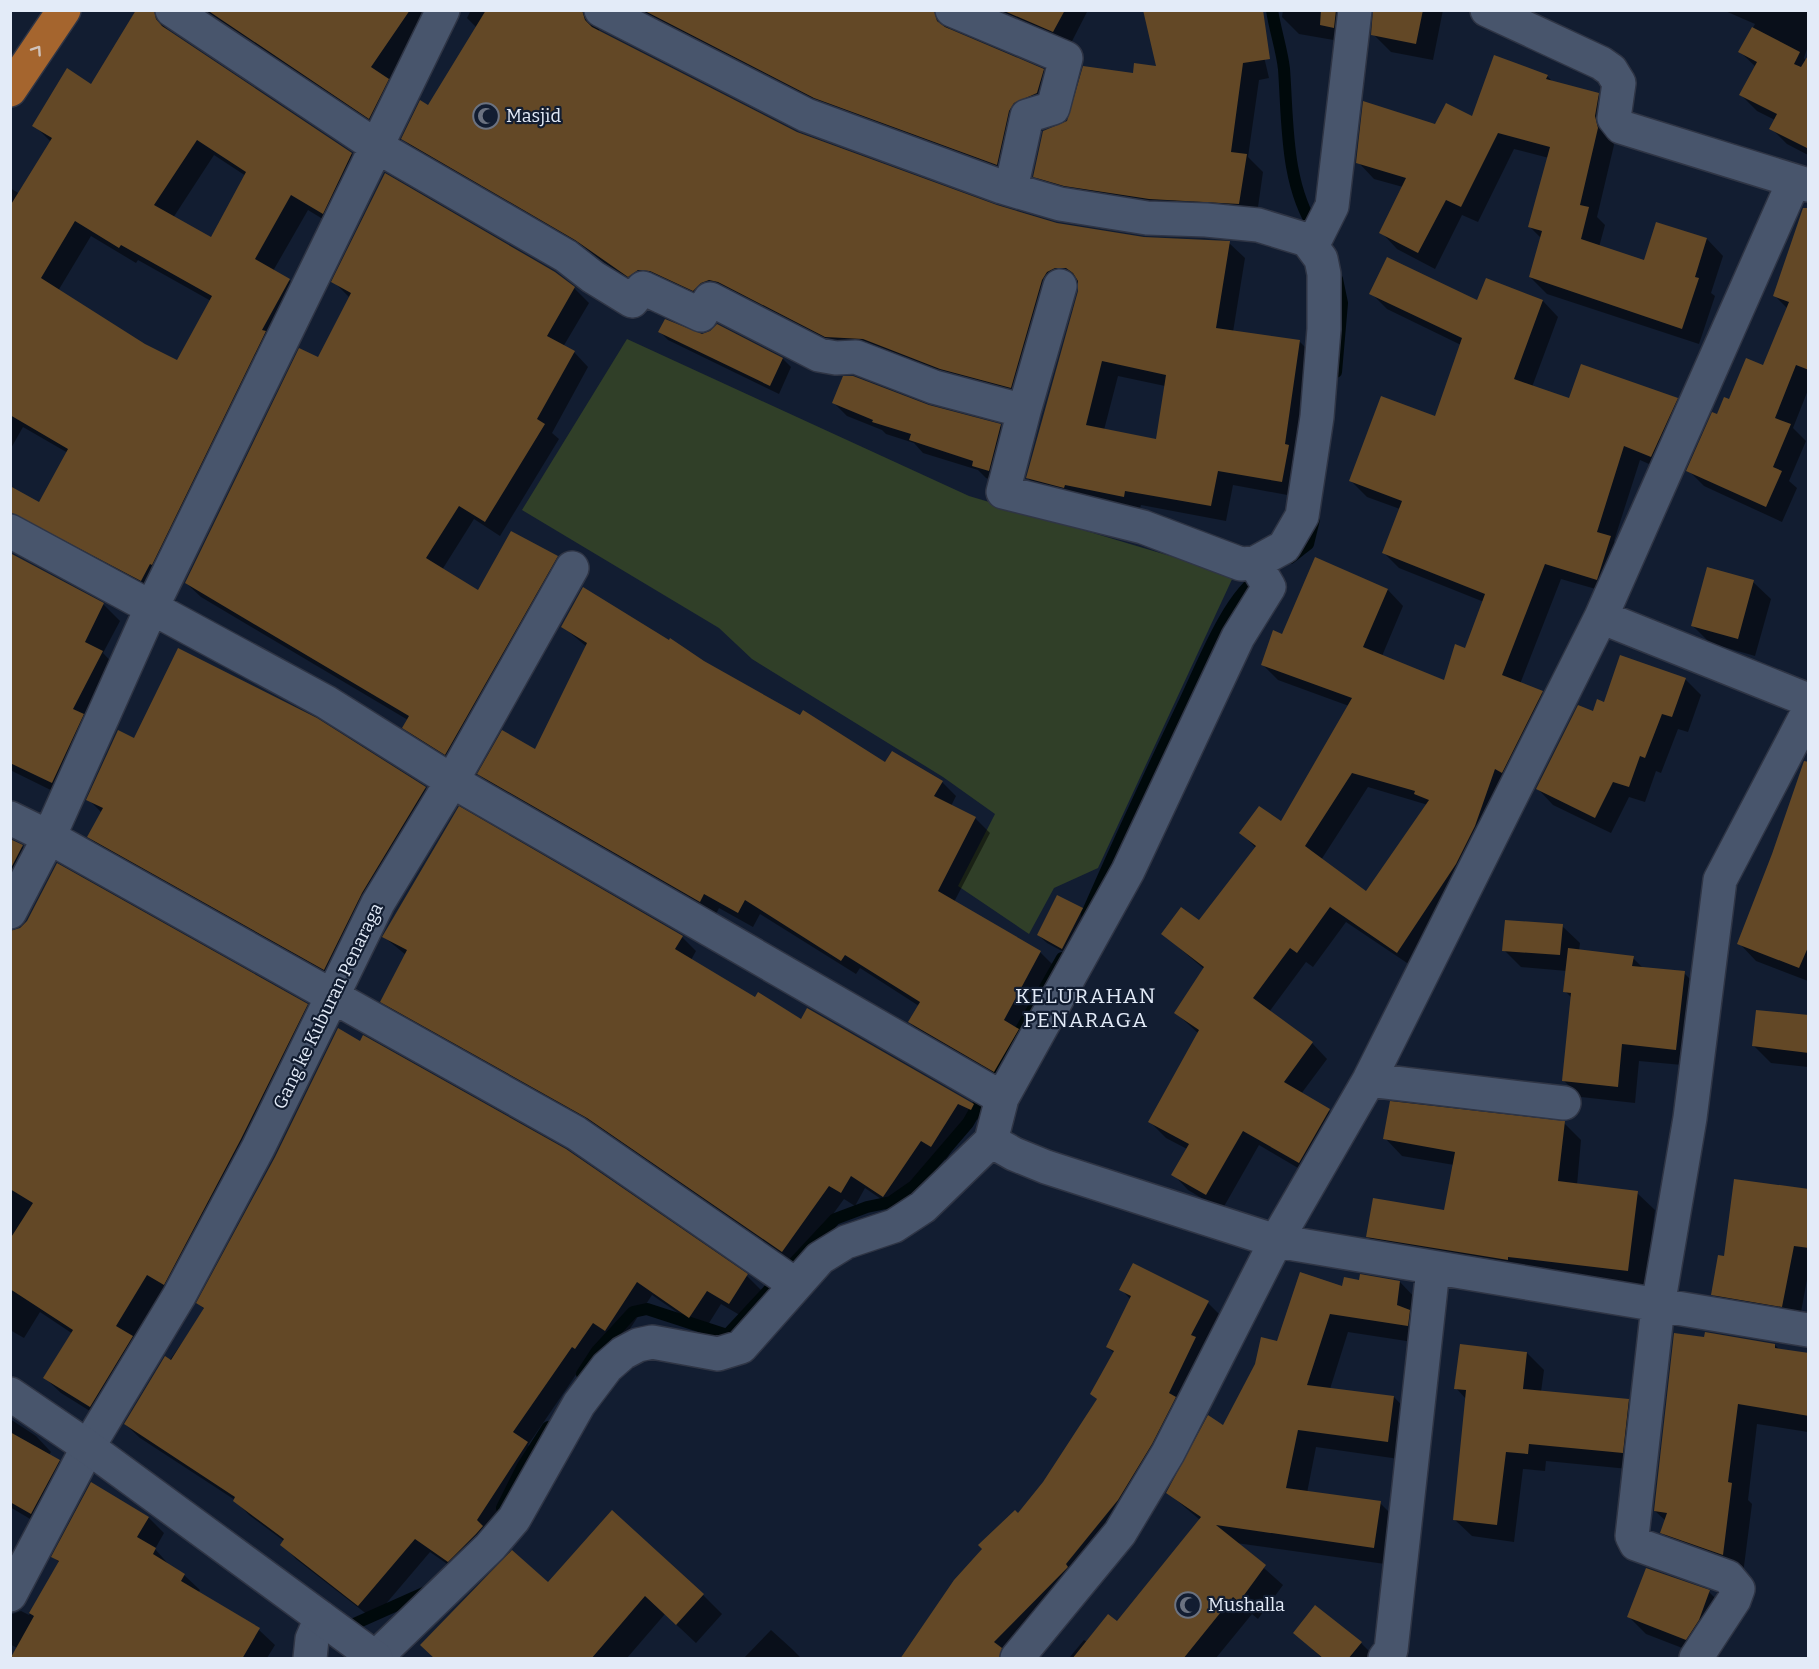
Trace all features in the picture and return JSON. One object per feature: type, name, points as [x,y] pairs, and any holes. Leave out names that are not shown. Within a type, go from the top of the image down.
[{"type":"highway","points":[[10,90],[64,10]]},
{"type":"street","points":[[172,10],[376,146],[566,256],[593,277],[632,301],[643,288],[700,315],[710,299],[819,355],[836,358],[856,357],[934,387],[1024,411]]},
{"type":"street","points":[[10,912],[50,837],[151,609],[443,10]]},
{"type":"street","points":[[601,10],[806,116],[1011,189],[1060,204],[1147,218],[1258,225],[1307,240],[1321,259],[1324,274],[1324,329],[1317,417],[1302,516],[1284,546],[1255,563],[1241,564],[1143,527],[1003,492],[1060,286]]},
{"type":"street","points":[[952,10],[1066,58],[1053,108],[1027,116],[1011,189]]},
{"type":"street","points":[[1312,246],[1332,206],[1355,10]]},
{"type":"street","points":[[1017,1659],[1120,1533],[1168,1453],[1276,1241],[1369,1080],[1601,617],[1801,183],[1621,127],[1614,118],[1619,83],[1611,70],[1601,63],[1487,10]]},
{"type":"street","points":[[10,531],[326,702],[452,781],[1001,1097]]},
{"type":"street","points":[[10,1394],[88,1447],[371,1655],[490,1547],[514,1520],[579,1404],[615,1360],[638,1345],[652,1342],[718,1354],[732,1352],[741,1347],[796,1285],[833,1248],[857,1237],[894,1226],[923,1208],[991,1141],[1001,1097],[1128,871],[1238,637],[1269,587],[1255,563]]},
{"type":"street","name":"Gang ke Kuburan Penaraga","points":[[10,1595],[88,1447],[179,1296],[258,1148],[330,995],[378,903],[452,781],[572,568]]},
{"type":"street","points":[[1601,617],[1809,700]]},
{"type":"street","points":[[1696,1659],[1734,1600],[1738,1589],[1728,1577],[1651,1551],[1636,1544],[1632,1536],[1658,1306],[1690,1118],[1720,880],[1809,712]]},
{"type":"street","points":[[10,818],[50,837],[576,1133],[796,1285]]},
{"type":"street","points":[[1369,1080],[1564,1103]]},
{"type":"street","points":[[991,1141],[1014,1154],[1046,1167],[1276,1241],[1809,1330]]},
{"type":"street","points":[[1385,1659],[1391,1650],[1433,1269]]},
{"type":"street","points":[[310,1659],[312,1639],[322,1620]]},
{"type":"green space","points":[[627,339],[969,496],[1234,575],[1098,868],[1054,888],[1029,934],[958,886],[995,814],[943,777],[752,659],[719,628],[522,510]]},
{"type":"building","points":[[136,10],[154,10],[156,19],[162,26],[352,153],[323,214],[291,195],[255,259],[290,279],[262,330],[266,331],[152,565],[150,564],[141,581],[10,512],[10,486],[39,502],[68,449],[10,415],[10,206],[52,138],[32,126],[67,68],[91,84]],"holes":[[[197,140],[246,172],[211,237],[154,205]],[[75,221],[119,248],[121,245],[212,296],[177,360],[145,344],[41,278]]]},
{"type":"building","points":[[207,10],[410,10],[371,67],[389,79],[369,119]]},
{"type":"building","points":[[486,10],[582,10],[585,20],[592,27],[797,132],[997,205],[1057,223],[1144,237],[1230,241],[1216,328],[1300,340],[1285,444],[1289,445],[1282,482],[1218,471],[1211,506],[1125,491],[1124,497],[1065,485],[1064,488],[1026,478],[1078,291],[1078,281],[1066,268],[1055,268],[1047,272],[1042,280],[1011,388],[940,369],[863,339],[825,337],[718,282],[709,280],[701,283],[693,291],[650,271],[638,270],[628,277],[575,240],[401,139],[420,100],[428,105]],"holes":[[[1102,361],[1166,375],[1156,439],[1086,425]]]},
{"type":"building","points":[[643,10],[934,10],[937,21],[945,27],[1044,69],[1037,93],[1014,103],[1009,111],[997,165],[814,98]]},
{"type":"building","points":[[1002,10],[1065,10],[1053,32]]},
{"type":"building","points":[[1143,10],[1263,10],[1270,59],[1243,63],[1231,152],[1247,154],[1239,204],[1149,199],[1064,186],[1033,177],[1043,131],[1067,121],[1083,66],[1133,73],[1134,63],[1156,66]]},
{"type":"building","points":[[1321,10],[1336,10],[1334,28],[1320,25]]},
{"type":"building","points":[[1373,10],[1423,10],[1416,44],[1371,35]]},
{"type":"building","points":[[1752,27],[1800,52],[1794,64],[1801,67],[1809,54],[1809,149],[1769,129],[1777,114],[1739,95],[1757,62],[1738,52]]},
{"type":"building","points":[[1494,55],[1548,75],[1546,79],[1599,93],[1595,116],[1598,128],[1580,205],[1589,207],[1581,239],[1644,260],[1656,222],[1707,238],[1695,277],[1699,278],[1682,329],[1529,277],[1542,231],[1528,227],[1550,147],[1498,133],[1461,207],[1446,200],[1418,253],[1379,233],[1406,178],[1356,163],[1363,101],[1435,124],[1446,103],[1472,116]]},
{"type":"building","points":[[385,173],[555,272],[575,287],[547,336],[575,351],[537,419],[545,424],[485,522],[459,506],[426,558],[478,590],[511,531],[558,556],[445,755],[402,728],[409,716],[185,583],[299,348],[318,357],[351,293],[331,282]]},
{"type":"building","points":[[1803,208],[1809,208],[1809,370],[1796,365],[1775,418],[1791,424],[1773,467],[1782,471],[1766,507],[1686,471],[1712,412],[1717,414],[1724,397],[1729,399],[1746,358],[1763,365],[1789,302],[1773,296]]},
{"type":"building","points":[[1387,257],[1477,300],[1486,278],[1543,300],[1514,379],[1569,398],[1581,364],[1678,398],[1651,457],[1624,446],[1597,532],[1611,536],[1597,580],[1545,564],[1502,675],[1543,691],[1502,773],[1495,769],[1475,826],[1456,864],[1397,953],[1330,907],[1297,953],[1290,948],[1253,998],[1313,1042],[1284,1082],[1330,1109],[1299,1163],[1243,1131],[1206,1195],[1171,1175],[1189,1144],[1148,1122],[1199,1030],[1174,1013],[1204,967],[1161,934],[1181,907],[1199,920],[1256,846],[1239,833],[1259,806],[1281,821],[1352,698],[1261,665],[1273,630],[1282,634],[1315,557],[1388,589],[1363,647],[1444,680],[1455,644],[1465,648],[1485,594],[1382,553],[1402,501],[1349,481],[1381,396],[1435,416],[1462,338],[1369,294]],"holes":[[[1352,773],[1415,791],[1414,794],[1429,800],[1366,891],[1305,846]]]},
{"type":"building","points":[[665,319],[702,334],[710,331],[717,324],[783,358],[770,386],[658,332]]},
{"type":"building","points":[[843,376],[853,376],[929,405],[1001,424],[989,471],[972,466],[973,461],[909,440],[911,434],[872,422],[873,420],[832,403]]},
{"type":"building","points":[[10,553],[104,603],[85,642],[103,651],[73,709],[84,714],[52,783],[10,763]]},
{"type":"building","points":[[1707,567],[1754,580],[1738,639],[1691,626]]},
{"type":"building","points":[[583,587],[669,640],[670,638],[704,661],[800,715],[803,710],[885,762],[892,751],[943,781],[934,796],[976,817],[938,891],[1041,951],[1004,1020],[1019,1029],[994,1072],[908,1022],[920,1002],[845,955],[841,961],[745,900],[738,913],[704,894],[700,902],[477,774],[502,730],[535,749],[587,643],[561,627]]},
{"type":"building","points":[[178,648],[317,718],[426,787],[362,893],[324,970],[87,837],[103,808],[86,800],[118,730],[134,738]]},
{"type":"building","points":[[1620,655],[1686,678],[1672,717],[1662,714],[1645,758],[1640,756],[1629,787],[1613,782],[1595,818],[1536,789],[1578,705],[1593,711],[1597,699],[1604,702]]},
{"type":"building","points":[[1804,761],[1809,762],[1809,945],[1799,968],[1737,944],[1772,854]]},
{"type":"building","points":[[459,806],[683,936],[675,949],[755,997],[758,992],[801,1019],[807,1008],[974,1104],[971,1110],[958,1104],[931,1147],[921,1141],[883,1197],[851,1176],[841,1193],[829,1186],[782,1252],[587,1118],[380,1002],[407,950],[382,937]]},
{"type":"building","points":[[10,839],[23,845],[10,870]]},
{"type":"building","points":[[57,863],[308,1004],[241,1139],[164,1285],[147,1275],[116,1326],[133,1336],[90,1407],[43,1378],[73,1330],[10,1289],[10,1239],[33,1203],[10,1189],[10,931],[20,928],[27,921]]},
{"type":"building","points":[[1057,895],[1083,908],[1062,949],[1037,935]]},
{"type":"building","points":[[1505,920],[1563,924],[1560,955],[1502,951]]},
{"type":"building","points":[[1568,948],[1634,956],[1632,966],[1685,971],[1676,1050],[1622,1044],[1618,1087],[1562,1081],[1571,993],[1563,992]]},
{"type":"building","points":[[1756,1010],[1809,1015],[1809,1053],[1752,1046]]},
{"type":"building","points":[[338,1028],[360,1041],[363,1035],[566,1149],[748,1274],[729,1304],[707,1291],[689,1318],[637,1282],[605,1331],[593,1323],[575,1349],[572,1347],[513,1432],[528,1442],[477,1520],[483,1526],[448,1562],[415,1539],[358,1606],[280,1545],[284,1539],[233,1501],[235,1497],[124,1424],[165,1356],[171,1360],[204,1308],[196,1303],[275,1157]]},
{"type":"building","points":[[1390,1101],[1565,1121],[1558,1181],[1638,1191],[1628,1271],[1508,1257],[1508,1260],[1366,1237],[1373,1198],[1444,1210],[1455,1152],[1383,1139]]},
{"type":"building","points":[[1734,1179],[1809,1189],[1809,1248],[1794,1246],[1782,1307],[1711,1295],[1718,1255],[1724,1256]]},
{"type":"building","points":[[1133,1263],[1209,1301],[1191,1335],[1196,1337],[1169,1393],[1176,1397],[1152,1444],[1118,1500],[1066,1564],[1068,1567],[994,1642],[1002,1648],[999,1659],[900,1659],[954,1580],[982,1549],[978,1545],[1015,1510],[1018,1513],[1043,1482],[1097,1399],[1090,1394],[1114,1351],[1106,1347],[1131,1296],[1119,1290]]},
{"type":"building","points":[[1300,1272],[1342,1286],[1344,1277],[1359,1280],[1360,1274],[1400,1281],[1397,1305],[1410,1310],[1408,1326],[1330,1314],[1307,1385],[1394,1396],[1388,1442],[1298,1430],[1286,1488],[1381,1501],[1374,1548],[1216,1525],[1266,1565],[1239,1602],[1233,1597],[1183,1659],[1072,1659],[1108,1614],[1117,1621],[1201,1517],[1166,1493],[1208,1415],[1223,1425],[1255,1364],[1261,1337],[1277,1341]]},
{"type":"building","points":[[1705,1332],[1775,1344],[1775,1348],[1809,1353],[1809,1416],[1738,1404],[1728,1482],[1732,1483],[1723,1555],[1660,1533],[1667,1513],[1654,1511],[1674,1333],[1704,1337]]},
{"type":"building","points":[[1460,1344],[1527,1352],[1523,1389],[1629,1399],[1623,1453],[1529,1444],[1528,1454],[1506,1452],[1497,1525],[1453,1520],[1466,1390],[1454,1389]]},
{"type":"building","points":[[10,1432],[60,1460],[31,1514],[10,1502]]},
{"type":"building","points":[[91,1482],[149,1517],[137,1537],[156,1548],[153,1554],[185,1574],[181,1581],[260,1628],[242,1659],[10,1659],[34,1616],[29,1613],[59,1561],[51,1557]]},
{"type":"building","points":[[612,1510],[704,1594],[676,1625],[645,1596],[591,1659],[435,1659],[420,1645],[512,1550],[548,1582]]},
{"type":"building","points":[[1646,1568],[1710,1590],[1699,1620],[1686,1640],[1627,1617]]},
{"type":"building","points":[[1315,1605],[1362,1642],[1348,1659],[1324,1659],[1293,1633]]},
{"type":"waterway","points":[[1272,10],[1284,69],[1293,173],[1298,193],[1316,231]]},
{"type":"waterway","points":[[1336,372],[1342,303],[1337,279]]},
{"type":"waterway","points":[[1290,558],[1308,544],[1314,519]]},
{"type":"waterway","points":[[1087,914],[1217,633],[1237,599],[1260,577]]},
{"type":"waterway","points":[[582,1374],[597,1351],[633,1312],[647,1309],[727,1335],[835,1219],[867,1207],[891,1202],[914,1186],[968,1123],[1062,958]]},
{"type":"waterway","points":[[502,1508],[523,1466],[548,1427]]},
{"type":"waterway","points":[[343,1629],[426,1592]]},
{"type":"place","name":"Masjid","points":[[486,116]]},
{"type":"place","name":"Mushalla","points":[[1188,1605]]},
{"type":"district","name":"KELURAHAN PENARAGA","points":[[1086,1008]]}]
